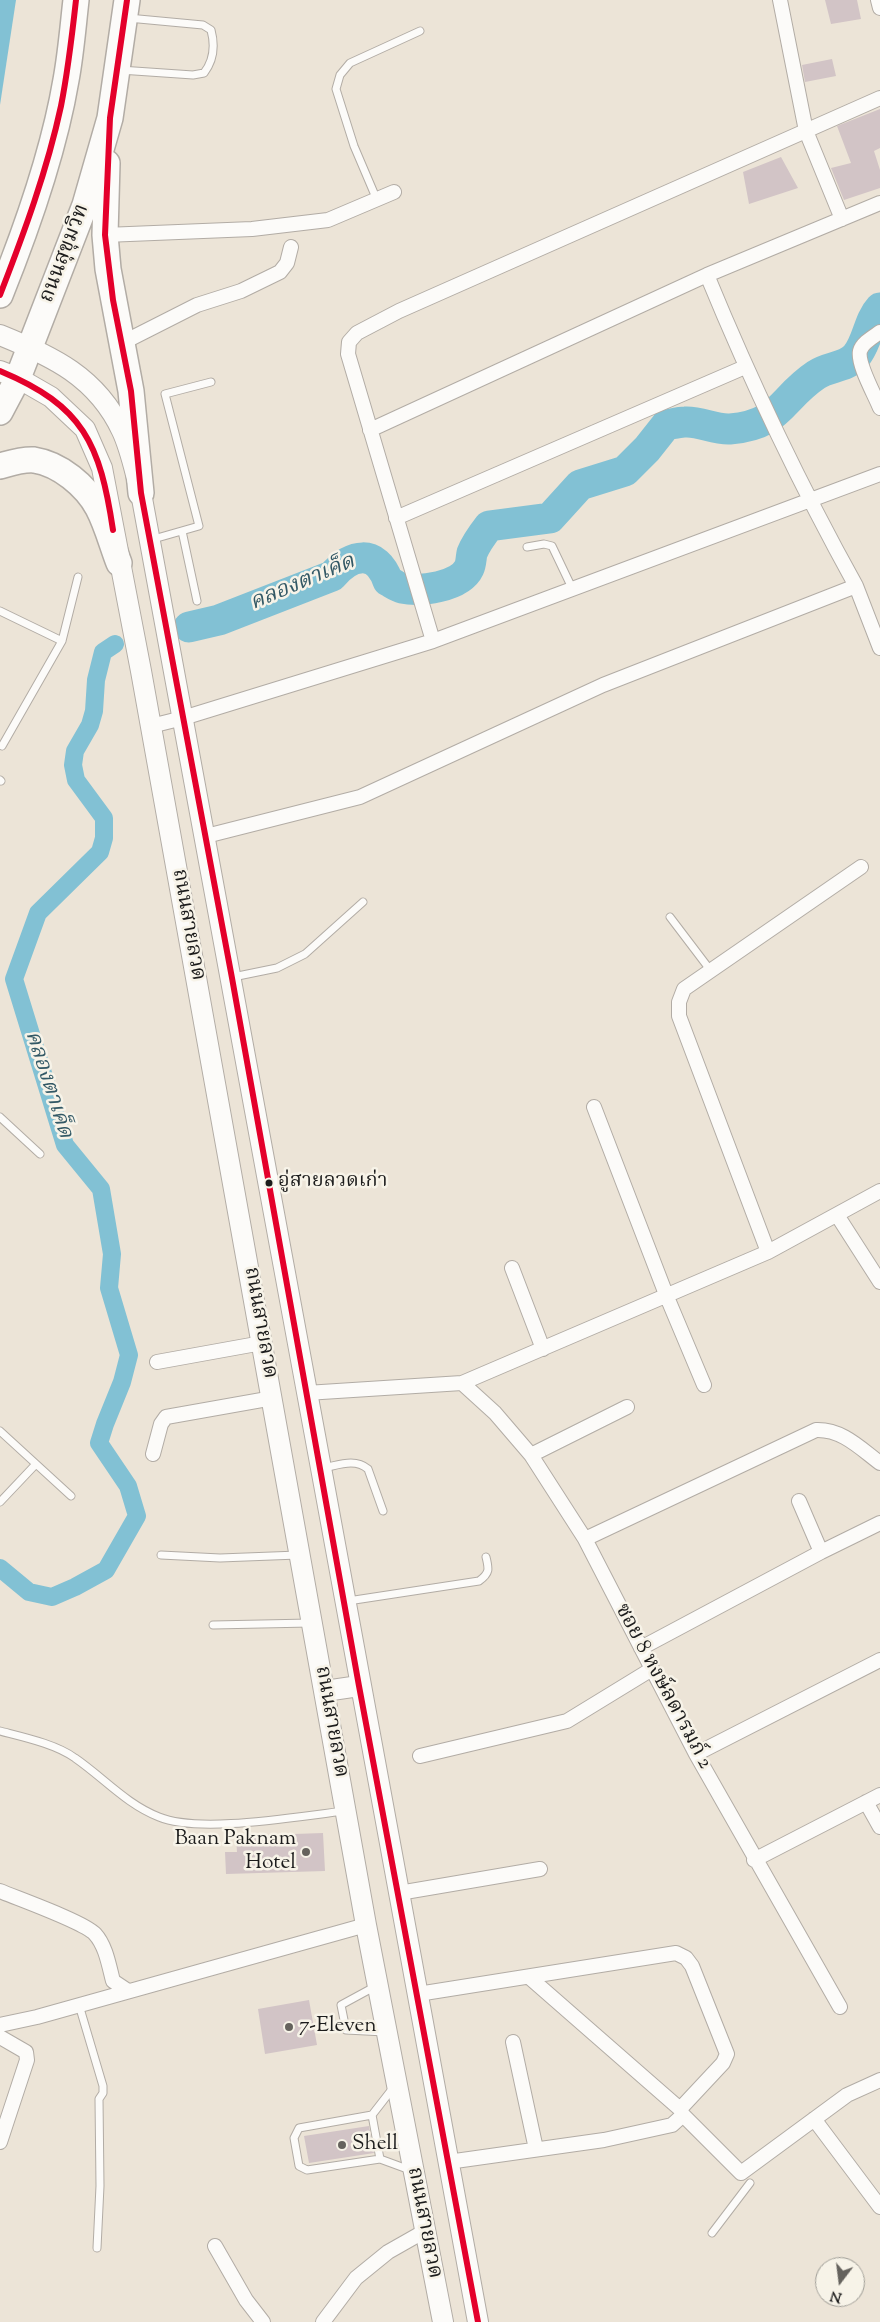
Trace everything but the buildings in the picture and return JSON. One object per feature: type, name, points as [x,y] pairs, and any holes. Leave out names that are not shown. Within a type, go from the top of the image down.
[{"type":"highway","points":[[0,295],[18,250],[45,167],[66,81],[76,0]]},
{"type":"highway","name":"ถนนสุขุมวิท","points":[[0,412],[9,374],[31,347],[85,205],[110,118],[126,9]]},
{"type":"highway","points":[[110,118],[105,235],[110,285],[131,392],[141,493]]},
{"type":"highway","points":[[0,466],[17,461],[35,460],[57,468],[80,484],[97,508],[120,563]]},
{"type":"main road","name":"ถนนสายลวด","points":[[0,335],[31,347],[71,370],[100,394],[122,432],[141,493],[206,836],[306,1393],[478,2322]]},
{"type":"main road","name":"ถนนสายลวด","points":[[9,374],[51,397],[85,429],[102,468],[151,726],[313,1623],[345,1811],[442,2322]]},
{"type":"main road","points":[[325,1691],[360,1686]]},
{"type":"street","points":[[780,0],[806,131],[842,219]]},
{"type":"street","points":[[878,0],[880,8]]},
{"type":"street","points":[[433,641],[348,354],[349,342],[357,333],[399,311],[880,98]]},
{"type":"street","points":[[105,235],[252,229],[328,220],[394,192]]},
{"type":"street","points":[[370,430],[707,275],[880,202]]},
{"type":"street","points":[[122,343],[197,305],[240,290],[280,272],[287,263],[291,247]]},
{"type":"street","points":[[707,275],[745,367],[809,501],[856,586],[880,648]]},
{"type":"street","points":[[880,332],[868,341],[860,351],[861,362],[880,408]]},
{"type":"street","points":[[396,518],[745,367]]},
{"type":"street","points":[[151,726],[183,718],[433,641],[880,474]]},
{"type":"street","points":[[206,836],[360,797],[602,685],[856,586]]},
{"type":"street","points":[[768,1252],[679,1016],[679,1002],[684,990],[861,867]]},
{"type":"street","points":[[594,1107],[704,1385]]},
{"type":"street","points":[[306,1393],[462,1384],[668,1297],[768,1252],[880,1191]]},
{"type":"street","points":[[837,1215],[880,1282]]},
{"type":"street","points":[[512,1268],[543,1349]]},
{"type":"street","points":[[157,1362],[262,1343]]},
{"type":"street","name":"ซอย 8 หงษ์ลดารมภ์ 2","points":[[462,1384],[495,1413],[531,1455],[585,1539],[696,1754],[754,1860],[840,2007]]},
{"type":"street","points":[[153,1454],[161,1424],[166,1416],[272,1398]]},
{"type":"street","points":[[531,1455],[627,1407]]},
{"type":"street","points":[[585,1539],[816,1430],[829,1430],[841,1434],[880,1463]]},
{"type":"street","points":[[799,1501],[821,1552]]},
{"type":"street","points":[[641,1648],[821,1552],[880,1523]]},
{"type":"street","points":[[696,1754],[880,1660]]},
{"type":"street","points":[[420,1756],[567,1721],[652,1669]]},
{"type":"street","points":[[754,1860],[880,1795]]},
{"type":"street","points":[[866,1802],[880,1827]]},
{"type":"street","points":[[399,1893],[540,1869]]},
{"type":"street","points":[[0,1891],[77,1923],[95,1934],[105,1952],[113,1981],[128,1991]]},
{"type":"street","points":[[0,2025],[80,2005],[366,1925]]},
{"type":"street","points":[[418,1994],[676,1953],[686,1958],[692,1966],[726,2054],[723,2063],[672,2125],[604,2140],[448,2162]]},
{"type":"street","points":[[529,1977],[682,2112],[741,2173],[847,2095],[880,2080]]},
{"type":"street","points":[[0,2037],[26,2052],[27,2060],[0,2142]]},
{"type":"street","points":[[513,2042],[536,2149]]},
{"type":"street","points":[[814,2119],[880,2207]]},
{"type":"street","points":[[322,2322],[356,2278],[388,2252],[425,2231]]},
{"type":"street","points":[[215,2246],[246,2300],[263,2322]]},
{"type":"lane","points":[[118,70],[193,75],[204,73],[211,64],[214,41],[211,30],[203,25],[126,9]]},
{"type":"lane","points":[[377,200],[354,146],[336,89],[340,75],[350,63],[420,31]]},
{"type":"lane","points":[[150,540],[199,526],[165,394],[211,382]]},
{"type":"lane","points":[[182,531],[197,601]]},
{"type":"lane","points":[[527,547],[544,544],[552,546],[573,590]]},
{"type":"lane","points":[[2,746],[62,641],[78,577]]},
{"type":"lane","points":[[0,611],[62,641]]},
{"type":"lane","points":[[232,978],[277,968],[305,954],[363,902]]},
{"type":"lane","points":[[670,917],[712,971]]},
{"type":"lane","points":[[0,1117],[40,1154]]},
{"type":"lane","points":[[0,1431],[71,1496]]},
{"type":"lane","points":[[320,1468],[353,1462],[363,1465],[368,1469],[383,1511]]},
{"type":"lane","points":[[0,1502],[36,1464]]},
{"type":"lane","points":[[161,1555],[220,1558],[300,1554]]},
{"type":"lane","points":[[345,1602],[479,1581],[487,1576],[489,1570],[486,1557]]},
{"type":"lane","points":[[213,1625],[313,1623]]},
{"type":"lane","points":[[0,1731],[43,1743],[75,1757],[132,1804],[160,1818],[193,1825],[345,1811]]},
{"type":"lane","points":[[377,1985],[341,2005],[344,2022],[346,2030],[386,2032]]},
{"type":"lane","points":[[80,2005],[103,2086],[103,2093],[99,2099],[100,2177],[97,2248]]},
{"type":"lane","points":[[396,2085],[372,2115],[299,2128],[294,2138],[299,2166],[307,2170],[380,2159],[413,2171]]},
{"type":"lane","points":[[372,2115],[380,2159]]},
{"type":"lane","points":[[712,2233],[750,2183]]},
{"type":"water","points":[[0,0],[16,0],[0,105]]},
{"type":"waterway","name":"คลองตาเค็ด","points":[[189,627],[219,620],[332,576],[347,563],[355,559],[370,559],[377,563],[388,581],[400,587],[419,589],[449,584],[457,580],[469,568],[472,553],[479,539],[489,526],[550,518],[580,485],[625,471],[647,449],[666,425],[691,422],[730,429],[747,427],[770,416],[779,410],[804,384],[816,375],[852,360],[860,350],[873,319],[880,308]]},
{"type":"waterway","name":"คลองตาเค็ด","points":[[0,1568],[29,1592],[52,1597],[106,1570],[137,1516],[128,1486],[99,1443],[122,1382],[129,1355],[109,1288],[112,1254],[101,1189],[65,1145],[14,979],[38,913],[100,852],[104,838],[104,818],[76,780],[73,765],[75,751],[90,725],[94,711],[96,680],[103,652],[115,644]]},
{"type":"transit line","points":[[0,295],[34,202],[49,154],[66,80],[76,0]]},
{"type":"transit line","points":[[127,0],[110,118],[105,235],[113,300],[131,391],[141,493],[232,978],[359,1686],[478,2322]]},
{"type":"transit line","points":[[0,371],[28,384],[51,399],[69,414],[83,431],[94,451],[102,474],[113,530]]},
{"type":"place","name":"อู่สายลวดเก่า","points":[[269,1183]]},
{"type":"place","name":"Baan Paknam Hotel","points":[[306,1852]]},
{"type":"place","name":"7-Eleven","points":[[289,2027]]},
{"type":"place","name":"Shell","points":[[342,2145]]}]
